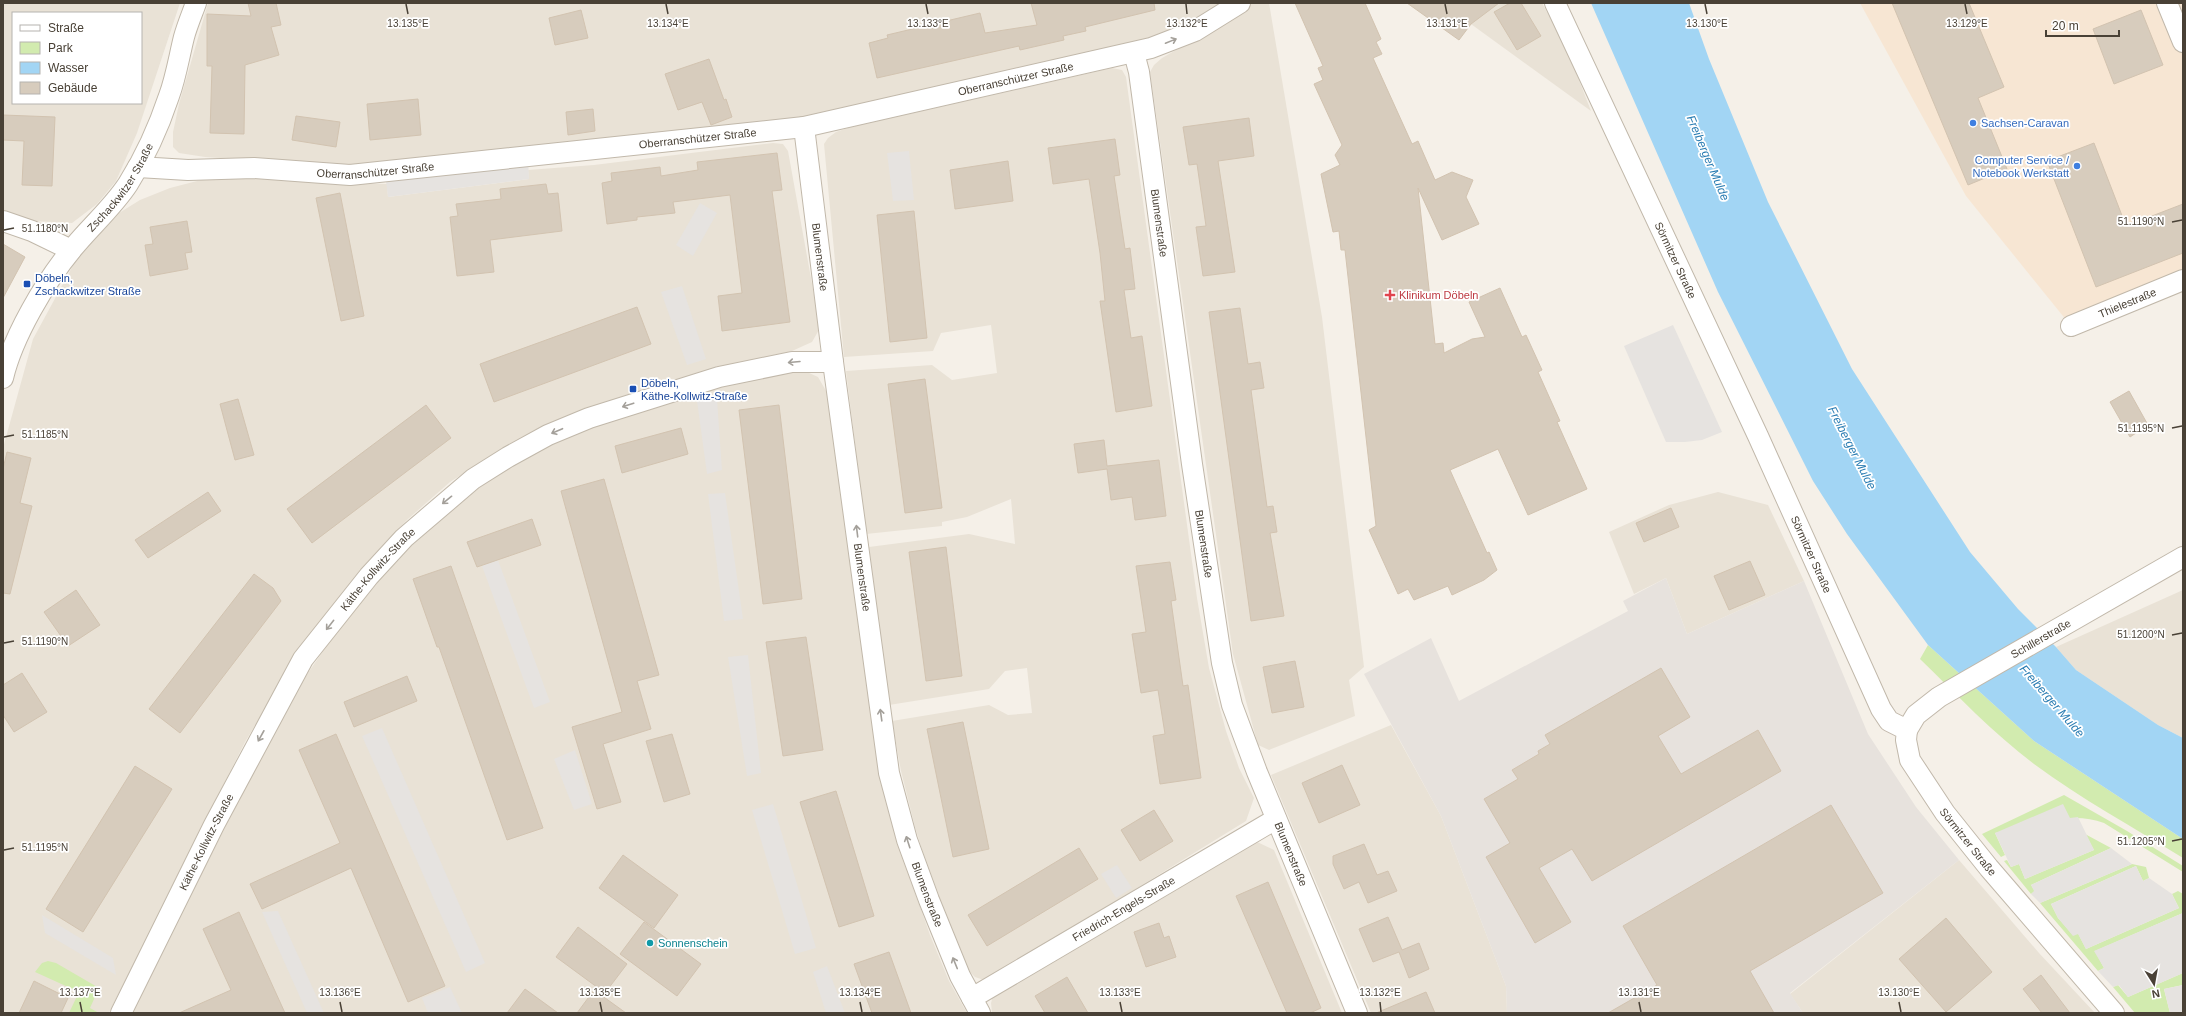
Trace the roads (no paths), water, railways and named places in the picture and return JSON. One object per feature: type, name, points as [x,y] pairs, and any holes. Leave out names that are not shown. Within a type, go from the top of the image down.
[{"type":"street","name":"Zschackwitzer Straße","points":[[3,378],[7,361],[19,333],[43,291],[71,250],[127,185],[138,167],[153,137],[170,96],[184,36],[196,3]]},
{"type":"street","name":"Oberranschützer Straße","points":[[138,167],[188,170],[254,168],[350,176],[804,127],[1134,53],[1151,48],[1195,30],[1240,3]]},
{"type":"street","name":"Sörmitzer Straße","points":[[1555,3],[1758,436],[1881,709],[1889,721],[1907,730],[1906,740],[1910,760],[1945,813],[1989,868],[2114,1013]]},
{"type":"street","points":[[2166,3],[2183,42]]},
{"type":"street","name":"Blumenstraße","points":[[1134,53],[1139,72],[1191,456],[1222,663],[1232,706],[1276,819],[1358,1013]]},
{"type":"street","name":"Blumenstraße","points":[[804,127],[833,362],[889,773],[908,840],[929,900],[960,976],[976,1006]]},
{"type":"street","points":[[3,221],[32,231],[71,250]]},
{"type":"street","name":"Thielestraße","points":[[2071,326],[2183,280]]},
{"type":"street","name":"Käthe-Kollwitz-Straße","points":[[121,1013],[214,826],[303,659],[369,576],[404,538],[441,505],[485,472],[548,435],[592,416],[719,377],[792,362],[833,362]]},
{"type":"street","name":"Schillerstraße","points":[[1907,730],[1916,715],[1939,697],[2183,557]]},
{"type":"street","name":"Friedrich-Engels-Straße","points":[[976,1006],[1276,819]]},
{"type":"water","name":"Freiberger Mulde","points":[[1591,3],[1689,3],[1709,59],[1768,202],[1852,369],[1970,552],[2018,609],[2056,647],[2076,670],[2158,725],[2183,738],[2183,839],[2034,741],[1928,645],[1847,534],[1813,481],[1718,292]]},
{"type":"place","name":"Sachsen-Caravan","points":[[1973,123]]},
{"type":"place","name":"Computer Service / Notebook Werkstatt","points":[[2077,166]]},
{"type":"place","name":"Döbeln, Zschackwitzer Straße","points":[[27,284]]},
{"type":"place","name":"Klinikum Döbeln","points":[[1390,295]]},
{"type":"place","name":"Döbeln, Käthe-Kollwitz-Straße","points":[[633,389]]},
{"type":"place","name":"Sonnenschein","points":[[650,943]]}]
